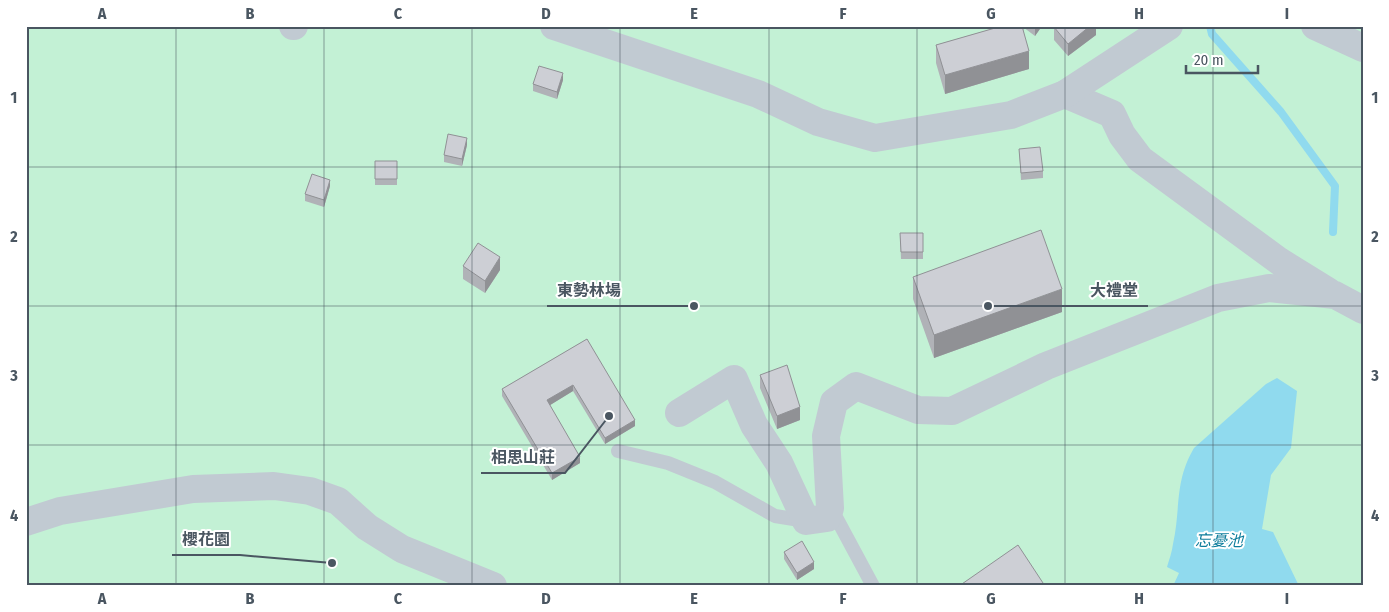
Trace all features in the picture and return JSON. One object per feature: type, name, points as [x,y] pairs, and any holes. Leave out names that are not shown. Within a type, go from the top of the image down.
[{"type":"street","points":[[554,26],[758,94],[818,122],[875,138],[1010,115],[1065,94],[1169,26]]},
{"type":"street","points":[[1315,26],[1363,48]]},
{"type":"street","points":[[1065,94],[1112,114],[1122,135],[1140,159],[1279,260],[1363,310]]},
{"type":"street","points":[[679,413],[734,379],[754,425],[817,520],[830,508],[826,436],[834,402],[856,386],[918,410],[952,411],[1046,366],[1218,298],[1269,288],[1335,295]]},
{"type":"street","points":[[26,522],[60,511],[193,489],[274,486],[310,491],[338,501],[367,527],[402,549],[492,586]]},
{"type":"lane","points":[[618,451],[668,464],[715,482],[775,516],[817,520],[836,519],[873,586]]},
{"type":"green space","points":[[26,26],[1363,26],[1363,586],[26,586]]},
{"type":"water","name":"忘憂池","points":[[1277,378],[1297,391],[1291,448],[1271,475],[1262,529],[1273,532],[1299,586],[1173,586],[1179,573],[1167,567],[1172,550],[1183,472],[1194,448],[1266,384]]},
{"type":"building","points":[[1002,26],[1022,26],[1029,51],[945,75],[936,45]]},
{"type":"building","points":[[1055,26],[1090,26],[1068,44]]},
{"type":"building","points":[[539,66],[563,73],[557,92],[533,84]]},
{"type":"building","points":[[448,134],[467,138],[462,159],[444,155]]},
{"type":"building","points":[[1040,147],[1043,171],[1021,173],[1019,149]]},
{"type":"building","points":[[375,161],[397,161],[397,179],[375,179]]},
{"type":"building","points":[[312,174],[330,180],[324,200],[305,194]]},
{"type":"building","points":[[1041,230],[1062,289],[934,335],[913,277]]},
{"type":"building","points":[[900,233],[923,233],[923,252],[901,252]]},
{"type":"building","points":[[478,243],[500,257],[485,281],[463,266]]},
{"type":"building","points":[[587,339],[635,420],[605,438],[573,385],[547,400],[580,457],[552,473],[502,389]]},
{"type":"building","points":[[787,365],[800,407],[777,416],[760,375]]},
{"type":"building","points":[[802,541],[814,562],[797,573],[784,552]]},
{"type":"building","points":[[1018,545],[1045,586],[959,586]]},
{"type":"waterway","points":[[1210,26],[1212,34],[1281,112],[1335,186],[1333,232]]},
{"type":"place","name":"東勢林場","points":[[694,306]]},
{"type":"place","name":"大禮堂","points":[[988,306]]},
{"type":"place","name":"相思山莊","points":[[609,416]]},
{"type":"place","name":"櫻花園","points":[[332,563]]}]
